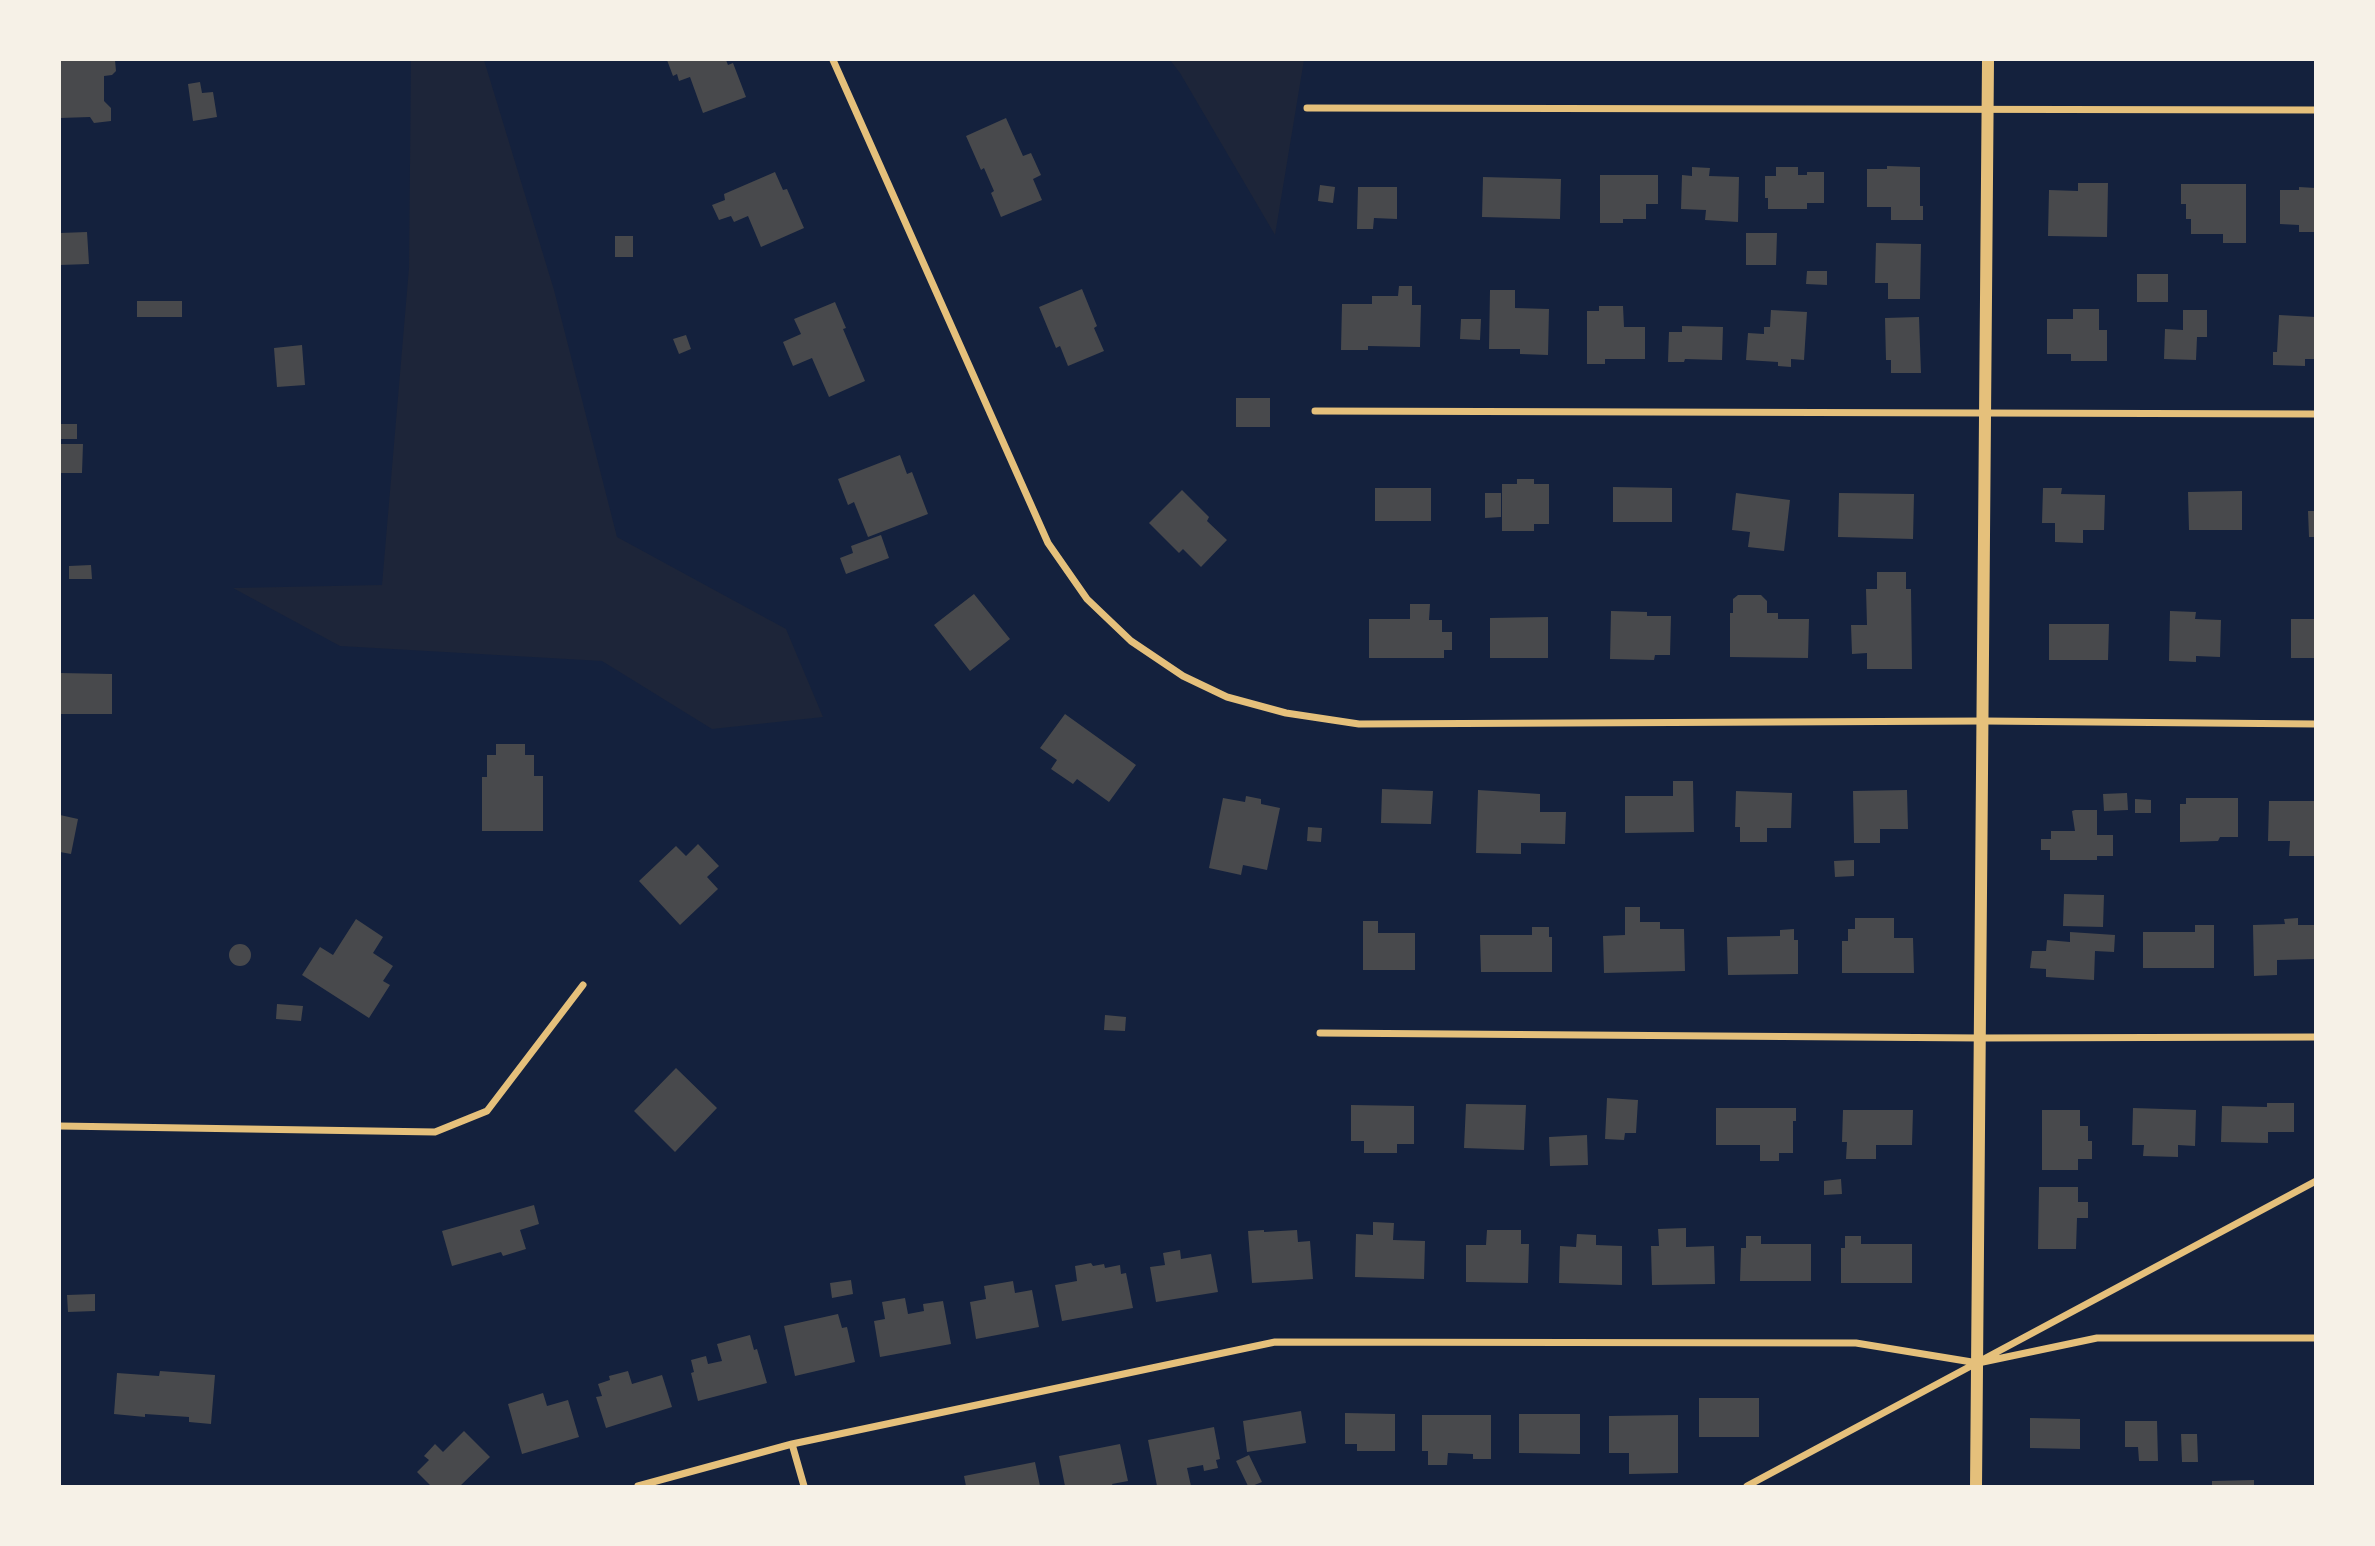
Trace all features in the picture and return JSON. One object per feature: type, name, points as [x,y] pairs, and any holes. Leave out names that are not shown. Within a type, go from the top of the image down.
[{"type":"street","points":[[833,60],[1048,543],[1087,599],[1131,642],[1183,676],[1227,697],[1286,713],[1359,724],[1984,721],[2315,724]]},
{"type":"street","points":[[1976,1486],[1989,60]]},
{"type":"street","points":[[1307,108],[2315,110]]},
{"type":"street","points":[[1315,411],[2315,415]]},
{"type":"street","points":[[60,1125],[435,1132],[487,1111],[583,985]]},
{"type":"street","points":[[1320,1033],[1981,1038],[2315,1037]]},
{"type":"street","points":[[1747,1486],[2315,1181]]},
{"type":"street","points":[[638,1486],[792,1444],[1275,1342],[1856,1343],[1978,1363],[2097,1338],[2315,1338]]},
{"type":"street","points":[[792,1444],[804,1486]]},
{"type":"shaded area","points":[[411,60],[484,60],[554,290],[617,537],[786,629],[823,717],[712,729],[602,661],[340,646],[233,588],[382,585],[409,268]]},
{"type":"shaded area","points":[[1170,60],[1304,60],[1275,235],[1180,73]]},
{"type":"building","points":[[60,60],[115,60],[116,71],[112,75],[104,76],[104,101],[111,108],[111,121],[94,123],[90,117],[60,118]]},
{"type":"building","points":[[667,60],[726,60],[728,65],[733,63],[746,97],[703,113],[690,77],[679,81],[677,74],[673,76]]},
{"type":"building","points":[[200,82],[202,93],[213,92],[217,117],[193,121],[188,84]]},
{"type":"building","points":[[1006,118],[1023,156],[1031,153],[1041,175],[1033,179],[1042,200],[1001,217],[991,193],[994,191],[966,136]]},
{"type":"building","points":[[1887,166],[1920,167],[1920,206],[1923,206],[1923,220],[1891,220],[1891,207],[1867,207],[1867,169],[1887,169]]},
{"type":"building","points":[[1692,167],[1710,168],[1709,176],[1739,177],[1738,222],[1705,220],[1706,210],[1681,209],[1682,175],[1692,176]]},
{"type":"building","points":[[1776,167],[1798,167],[1798,175],[1824,172],[1824,203],[1807,203],[1807,209],[1768,209],[1765,176],[1776,176]]},
{"type":"building","points":[[775,172],[783,190],[787,189],[804,228],[761,247],[748,216],[734,222],[731,216],[719,220],[712,205],[725,200],[724,194]]},
{"type":"building","points":[[1600,175],[1658,175],[1658,204],[1646,204],[1646,219],[1600,223]]},
{"type":"building","points":[[1483,177],[1561,179],[1560,219],[1482,217]]},
{"type":"building","points":[[2078,183],[2108,183],[2107,237],[2048,236],[2049,190],[2078,191]]},
{"type":"building","points":[[2181,184],[2246,184],[2246,243],[2223,243],[2223,234],[2191,234],[2191,219],[2186,219],[2186,204],[2181,204]]},
{"type":"building","points":[[1320,185],[1335,187],[1333,203],[1318,201]]},
{"type":"building","points":[[1358,187],[1397,187],[1397,219],[1374,218],[1373,229],[1357,229]]},
{"type":"building","points":[[2299,187],[2316,188],[2316,232],[2299,232],[2299,225],[2280,224],[2280,190],[2299,190]]},
{"type":"building","points":[[87,232],[89,264],[60,265],[60,233]]},
{"type":"building","points":[[1746,233],[1777,233],[1776,265],[1746,265]]},
{"type":"building","points":[[615,236],[633,236],[633,257],[615,257]]},
{"type":"building","points":[[1876,243],[1921,244],[1920,299],[1888,299],[1888,283],[1875,283]]},
{"type":"building","points":[[1807,271],[1827,271],[1827,285],[1806,284]]},
{"type":"building","points":[[2137,274],[2168,274],[2168,302],[2137,302]]},
{"type":"building","points":[[1399,286],[1412,286],[1412,305],[1421,305],[1420,347],[1368,346],[1368,350],[1341,350],[1342,304],[1372,304],[1372,296],[1398,296]]},
{"type":"building","points":[[1082,289],[1104,351],[1068,366],[1060,346],[1056,348],[1039,307]]},
{"type":"building","points":[[1490,290],[1515,290],[1515,308],[1549,309],[1548,355],[1520,354],[1520,349],[1489,349]]},
{"type":"building","points":[[137,301],[182,301],[182,317],[137,317]]},
{"type":"building","points":[[835,302],[846,328],[843,329],[865,381],[829,397],[812,358],[793,366],[783,342],[801,334],[794,319]]},
{"type":"building","points":[[1599,306],[1623,306],[1624,327],[1645,327],[1645,359],[1605,359],[1605,364],[1587,364],[1587,311],[1599,311]]},
{"type":"building","points":[[2073,309],[2099,309],[2099,330],[2107,330],[2107,361],[2071,361],[2071,354],[2047,354],[2047,319],[2073,319]]},
{"type":"building","points":[[1771,310],[1807,312],[1804,360],[1791,359],[1791,367],[1778,366],[1778,362],[1746,360],[1748,333],[1764,334],[1764,327],[1770,327]]},
{"type":"building","points":[[2183,310],[2207,310],[2207,337],[2197,337],[2196,360],[2164,359],[2165,329],[2183,330]]},
{"type":"building","points":[[2279,315],[2316,317],[2316,359],[2305,359],[2305,366],[2273,365],[2273,352],[2277,352]]},
{"type":"building","points":[[1919,317],[1921,373],[1891,373],[1891,360],[1886,360],[1885,318]]},
{"type":"building","points":[[1461,319],[1481,319],[1480,340],[1460,339]]},
{"type":"building","points":[[1682,326],[1723,327],[1722,360],[1685,359],[1684,362],[1668,362],[1669,332],[1682,332]]},
{"type":"building","points":[[686,335],[691,349],[679,354],[673,339]]},
{"type":"building","points":[[302,345],[305,385],[277,387],[274,348]]},
{"type":"building","points":[[1236,398],[1270,398],[1270,427],[1236,427]]},
{"type":"building","points":[[60,424],[77,424],[77,439],[60,439]]},
{"type":"building","points":[[60,444],[83,444],[82,473],[60,473]]},
{"type":"building","points":[[900,455],[907,474],[912,472],[928,514],[868,537],[854,502],[848,505],[838,479]]},
{"type":"building","points":[[1517,479],[1534,479],[1534,484],[1549,484],[1549,524],[1534,524],[1534,531],[1502,531],[1502,484],[1517,484]]},
{"type":"building","points":[[1613,487],[1672,488],[1672,522],[1613,522]]},
{"type":"building","points":[[1375,488],[1431,488],[1431,521],[1375,521]]},
{"type":"building","points":[[2043,488],[2062,488],[2061,494],[2105,495],[2104,530],[2083,530],[2083,543],[2055,542],[2055,523],[2042,523]]},
{"type":"building","points":[[1182,490],[1209,517],[1207,521],[1227,540],[1201,567],[1183,549],[1179,553],[1149,523]]},
{"type":"building","points":[[2242,491],[2242,530],[2189,530],[2188,492]]},
{"type":"building","points":[[1485,493],[1501,493],[1501,517],[1485,518]]},
{"type":"building","points":[[1736,493],[1790,500],[1784,551],[1748,547],[1750,532],[1732,530]]},
{"type":"building","points":[[1839,493],[1914,494],[1913,539],[1838,537]]},
{"type":"building","points":[[2308,511],[2316,511],[2316,537],[2309,537]]},
{"type":"building","points":[[881,535],[889,558],[846,574],[840,558],[853,553],[851,546]]},
{"type":"building","points":[[91,565],[92,579],[69,579],[69,566]]},
{"type":"building","points":[[1877,572],[1906,572],[1906,589],[1911,589],[1912,669],[1867,669],[1867,653],[1852,654],[1851,625],[1867,625],[1866,589],[1877,589]]},
{"type":"building","points":[[974,594],[1010,639],[970,671],[934,625]]},
{"type":"building","points":[[1738,595],[1761,595],[1767,601],[1767,613],[1778,613],[1778,619],[1809,619],[1808,658],[1730,657],[1730,613],[1733,613],[1733,599]]},
{"type":"building","points":[[1410,604],[1430,604],[1429,620],[1442,620],[1442,632],[1452,632],[1452,650],[1444,650],[1444,658],[1369,658],[1369,619],[1410,619]]},
{"type":"building","points":[[1611,611],[1671,616],[1670,655],[1655,655],[1654,660],[1610,659]]},
{"type":"building","points":[[2170,611],[2196,612],[2195,619],[2221,620],[2220,657],[2196,656],[2196,662],[2169,661]]},
{"type":"building","points":[[1548,617],[1548,658],[1490,658],[1490,618]]},
{"type":"building","points":[[2291,619],[2316,619],[2316,658],[2291,658]]},
{"type":"building","points":[[2049,624],[2109,624],[2108,660],[2049,660]]},
{"type":"building","points":[[60,673],[112,674],[112,714],[60,714]]},
{"type":"building","points":[[1065,714],[1136,765],[1109,802],[1077,779],[1073,784],[1051,769],[1057,760],[1040,748]]},
{"type":"building","points":[[496,744],[525,744],[525,755],[534,755],[534,776],[543,776],[543,831],[482,831],[482,777],[487,777],[487,755],[496,755]]},
{"type":"building","points":[[1673,781],[1693,781],[1694,832],[1625,833],[1625,796],[1673,796]]},
{"type":"building","points":[[1382,789],[1433,791],[1431,824],[1381,823]]},
{"type":"building","points":[[1478,790],[1540,794],[1540,812],[1566,812],[1565,844],[1521,843],[1521,854],[1476,853]]},
{"type":"building","points":[[1907,790],[1908,829],[1880,829],[1880,843],[1854,843],[1853,791]]},
{"type":"building","points":[[1736,791],[1792,793],[1791,828],[1767,828],[1767,842],[1740,842],[1740,827],[1735,827]]},
{"type":"building","points":[[2127,793],[2128,810],[2104,811],[2103,794]]},
{"type":"building","points":[[1246,796],[1261,799],[1261,804],[1280,808],[1267,870],[1243,865],[1241,875],[1209,868],[1223,798],[1245,802]]},
{"type":"building","points":[[2186,798],[2238,798],[2238,837],[2220,837],[2218,841],[2180,842],[2180,804],[2186,804]]},
{"type":"building","points":[[2135,799],[2151,800],[2151,813],[2135,813]]},
{"type":"building","points":[[2269,801],[2316,801],[2316,856],[2289,856],[2290,841],[2268,841]]},
{"type":"building","points":[[2097,810],[2097,835],[2113,835],[2113,856],[2097,856],[2097,860],[2050,860],[2050,850],[2041,850],[2041,839],[2051,839],[2051,831],[2075,831],[2072,811]]},
{"type":"building","points":[[60,815],[78,819],[71,854],[60,852]]},
{"type":"building","points":[[1308,827],[1322,828],[1321,842],[1307,841]]},
{"type":"building","points":[[698,844],[719,866],[707,877],[718,889],[680,925],[639,881],[676,846],[686,856]]},
{"type":"building","points":[[1854,860],[1854,876],[1835,877],[1834,861]]},
{"type":"building","points":[[2064,894],[2104,895],[2103,927],[2063,926]]},
{"type":"building","points":[[1625,907],[1640,907],[1640,922],[1660,922],[1660,929],[1684,929],[1685,971],[1604,973],[1603,936],[1625,935]]},
{"type":"building","points":[[1855,918],[1894,918],[1894,938],[1913,938],[1914,973],[1842,973],[1842,941],[1848,941],[1848,929],[1855,929]]},
{"type":"building","points":[[2298,918],[2298,925],[2316,925],[2316,959],[2277,960],[2277,975],[2254,976],[2253,925],[2285,924],[2284,919]]},
{"type":"building","points":[[356,919],[383,937],[373,953],[393,966],[383,981],[390,985],[369,1018],[302,975],[320,947],[333,955]]},
{"type":"building","points":[[1363,921],[1378,921],[1378,933],[1415,933],[1415,970],[1363,970]]},
{"type":"building","points":[[2195,925],[2214,925],[2214,968],[2143,968],[2143,932],[2195,932]]},
{"type":"building","points":[[1532,927],[1549,927],[1549,937],[1552,937],[1552,972],[1481,972],[1480,935],[1532,935]]},
{"type":"building","points":[[1794,929],[1794,940],[1798,940],[1798,974],[1728,975],[1727,937],[1780,936],[1780,930]]},
{"type":"building","points":[[2070,932],[2115,935],[2114,952],[2095,951],[2094,980],[2046,977],[2046,969],[2030,968],[2032,951],[2046,951],[2047,940],[2070,942]]},
{"type":"building","points":[[240,944],[248,947],[251,955],[248,963],[240,966],[232,963],[229,955],[232,947]]},
{"type":"building","points":[[277,1004],[303,1006],[301,1021],[276,1019]]},
{"type":"building","points":[[1105,1015],[1126,1017],[1125,1031],[1104,1030]]},
{"type":"building","points":[[676,1068],[717,1108],[675,1152],[634,1111]]},
{"type":"building","points":[[1607,1098],[1638,1100],[1636,1133],[1625,1133],[1624,1140],[1605,1139]]},
{"type":"building","points":[[2267,1103],[2294,1103],[2294,1132],[2268,1132],[2268,1143],[2221,1142],[2222,1106],[2267,1107]]},
{"type":"building","points":[[1466,1104],[1526,1105],[1524,1150],[1464,1148]]},
{"type":"building","points":[[1351,1105],[1414,1106],[1414,1144],[1397,1144],[1397,1153],[1364,1153],[1364,1141],[1351,1141]]},
{"type":"building","points":[[1716,1108],[1796,1108],[1796,1121],[1793,1121],[1793,1153],[1779,1153],[1779,1161],[1760,1161],[1760,1145],[1716,1145]]},
{"type":"building","points":[[2133,1108],[2196,1110],[2195,1146],[2178,1145],[2178,1157],[2143,1156],[2144,1145],[2132,1145]]},
{"type":"building","points":[[1843,1110],[1913,1110],[1912,1145],[1876,1145],[1876,1159],[1846,1159],[1847,1142],[1842,1142]]},
{"type":"building","points":[[2042,1110],[2080,1110],[2080,1126],[2088,1126],[2088,1141],[2092,1141],[2092,1159],[2078,1159],[2078,1170],[2042,1170]]},
{"type":"building","points":[[1587,1135],[1588,1165],[1550,1166],[1549,1137]]},
{"type":"building","points":[[1841,1179],[1842,1194],[1824,1195],[1824,1181]]},
{"type":"building","points":[[2039,1187],[2078,1187],[2078,1202],[2088,1202],[2088,1218],[2077,1218],[2076,1249],[2038,1249]]},
{"type":"building","points":[[534,1205],[539,1224],[520,1230],[526,1249],[503,1256],[501,1252],[452,1266],[442,1231]]},
{"type":"building","points":[[1373,1222],[1394,1223],[1393,1240],[1425,1241],[1424,1279],[1355,1277],[1356,1234],[1373,1235]]},
{"type":"building","points":[[1686,1228],[1686,1247],[1714,1246],[1715,1284],[1652,1285],[1651,1246],[1659,1246],[1658,1229]]},
{"type":"building","points":[[1297,1230],[1298,1242],[1310,1241],[1313,1279],[1252,1283],[1248,1231]]},
{"type":"building","points":[[1487,1230],[1521,1230],[1521,1244],[1529,1244],[1528,1283],[1466,1282],[1466,1245],[1486,1245]]},
{"type":"building","points":[[1577,1234],[1596,1235],[1596,1245],[1622,1246],[1622,1285],[1559,1283],[1560,1246],[1576,1247]]},
{"type":"building","points":[[1746,1236],[1761,1236],[1761,1244],[1811,1244],[1811,1281],[1740,1281],[1741,1248],[1746,1248]]},
{"type":"building","points":[[1845,1236],[1861,1236],[1861,1244],[1912,1244],[1912,1283],[1841,1283],[1841,1248],[1845,1248]]},
{"type":"building","points":[[1180,1250],[1181,1259],[1211,1254],[1218,1292],[1156,1302],[1150,1267],[1165,1265],[1163,1253]]},
{"type":"building","points":[[1091,1263],[1093,1266],[1104,1264],[1105,1268],[1120,1265],[1121,1274],[1126,1273],[1133,1308],[1062,1321],[1055,1285],[1077,1281],[1075,1266]]},
{"type":"building","points":[[851,1280],[853,1294],[832,1298],[830,1283]]},
{"type":"building","points":[[1013,1281],[1015,1293],[1032,1290],[1039,1327],[976,1339],[970,1302],[986,1299],[984,1286]]},
{"type":"building","points":[[95,1294],[95,1311],[68,1312],[67,1295]]},
{"type":"building","points":[[905,1298],[908,1314],[924,1311],[923,1304],[943,1301],[951,1344],[880,1357],[874,1321],[885,1319],[882,1302]]},
{"type":"building","points":[[838,1314],[842,1328],[847,1327],[855,1362],[795,1376],[784,1326]]},
{"type":"building","points":[[750,1335],[767,1383],[698,1401],[691,1373],[694,1372],[691,1360],[706,1356],[708,1364],[722,1361],[717,1344]]},
{"type":"building","points":[[160,1371],[215,1375],[211,1424],[189,1422],[189,1417],[114,1414],[117,1373],[159,1376]]},
{"type":"building","points":[[628,1371],[632,1384],[662,1375],[672,1407],[606,1428],[596,1397],[602,1396],[598,1384],[610,1380],[609,1376]]},
{"type":"building","points":[[543,1393],[547,1406],[568,1400],[579,1437],[522,1454],[508,1404]]},
{"type":"building","points":[[1699,1398],[1759,1398],[1759,1437],[1699,1437]]},
{"type":"building","points":[[1301,1411],[1306,1443],[1247,1452],[1243,1421]]},
{"type":"building","points":[[1345,1413],[1395,1414],[1395,1451],[1357,1451],[1357,1444],[1345,1444]]},
{"type":"building","points":[[1519,1414],[1580,1414],[1580,1454],[1519,1453]]},
{"type":"building","points":[[1422,1415],[1491,1415],[1491,1459],[1473,1459],[1473,1454],[1448,1453],[1447,1465],[1428,1465],[1428,1451],[1422,1451]]},
{"type":"building","points":[[1678,1415],[1678,1473],[1629,1474],[1629,1453],[1609,1453],[1609,1416]]},
{"type":"building","points":[[2030,1418],[2080,1419],[2080,1449],[2030,1448]]},
{"type":"building","points":[[2125,1421],[2157,1421],[2158,1461],[2139,1461],[2138,1447],[2125,1447]]},
{"type":"building","points":[[1214,1427],[1220,1459],[1216,1460],[1218,1468],[1204,1471],[1203,1465],[1187,1468],[1191,1486],[1157,1486],[1148,1440]]},
{"type":"building","points":[[464,1431],[490,1457],[460,1486],[431,1486],[417,1472],[429,1460],[424,1456],[435,1444],[443,1452]]},
{"type":"building","points":[[2181,1434],[2197,1434],[2198,1462],[2182,1462]]},
{"type":"building","points":[[1120,1444],[1128,1481],[1112,1484],[1113,1486],[1065,1486],[1059,1456]]},
{"type":"building","points":[[1249,1455],[1262,1482],[1252,1486],[1248,1486],[1236,1461]]},
{"type":"building","points":[[1035,1462],[1040,1486],[966,1486],[964,1476]]},
{"type":"building","points":[[2254,1480],[2254,1486],[2212,1486],[2212,1481]]}]
